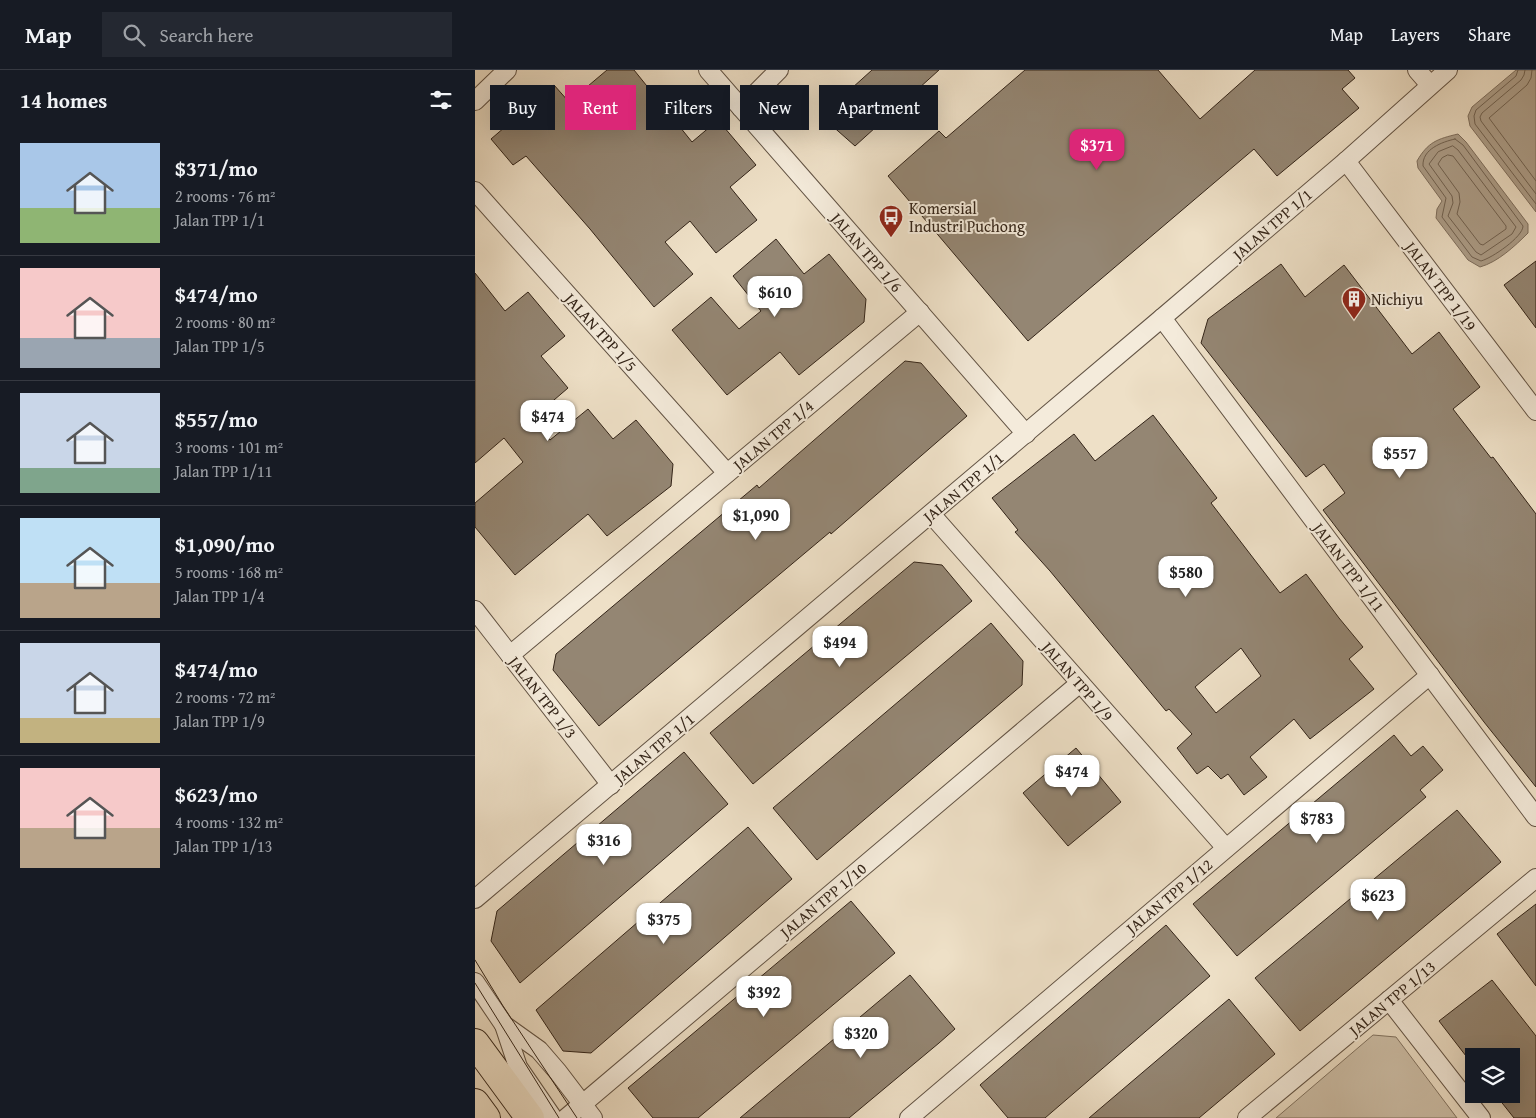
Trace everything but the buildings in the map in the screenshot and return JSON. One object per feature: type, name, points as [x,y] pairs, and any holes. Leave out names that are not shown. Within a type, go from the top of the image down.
[{"type":"highway","points":[[475,1043],[531,1118]]},
{"type":"highway","points":[[475,1103],[486,1118]]},
{"type":"street","points":[[475,101],[507,70]]},
{"type":"street","name":"JALAN TPP 1/6","points":[[708,70],[740,107]]},
{"type":"street","points":[[764,85],[779,70]]},
{"type":"street","points":[[1417,70],[1430,85]]},
{"type":"street","name":"JALAN TPP 1/1","points":[[475,899],[1026,434],[1346,161],[1447,70]]},
{"type":"street","name":"JALAN TPP 1/6","points":[[760,130],[1026,434]]},
{"type":"street","name":"JALAN TPP 1/19","points":[[1346,161],[1536,411]]},
{"type":"street","name":"JALAN TPP 1/5","points":[[475,191],[727,473]]},
{"type":"street","name":"JALAN TPP 1/4","points":[[510,655],[920,312]]},
{"type":"street","name":"JALAN TPP 1/11","points":[[1162,318],[1536,817]]},
{"type":"street","name":"JALAN TPP 1/9","points":[[931,514],[1225,848]]},
{"type":"street","name":"JALAN TPP 1/3","points":[[475,610],[611,785]]},
{"type":"street","name":"JALAN TPP 1/12","points":[[909,1118],[1430,675]]},
{"type":"street","name":"JALAN TPP 1/10","points":[[565,1118],[1080,683]]},
{"type":"street","name":"JALAN TPP 1/13","points":[[1247,1118],[1536,878]]},
{"type":"street","points":[[475,982],[504,1025],[518,1067],[553,1118]]},
{"type":"street","points":[[1389,1000],[1481,1118]]},
{"type":"street","points":[[504,1025],[539,1050],[593,1118]]},
{"type":"shaded area","points":[[1373,1035],[1396,1037],[1457,1118],[1276,1118]]},
{"type":"water","points":[[1516,70],[1536,70],[1536,212],[1470,126],[1468,116],[1472,107]]},
{"type":"water","points":[[1458,134],[1528,224],[1528,233],[1518,243],[1500,257],[1480,267],[1468,260],[1436,218],[1437,209],[1442,201],[1418,168],[1417,161],[1429,145]]},
{"type":"tram line","points":[[475,960],[577,1118]]},
{"type":"tram line","points":[[475,983],[559,1118]]},
{"type":"place","name":"Komersial Industri Puchong","points":[[891,238]]},
{"type":"place","name":"Nichiyu","points":[[1354,320]]}]
